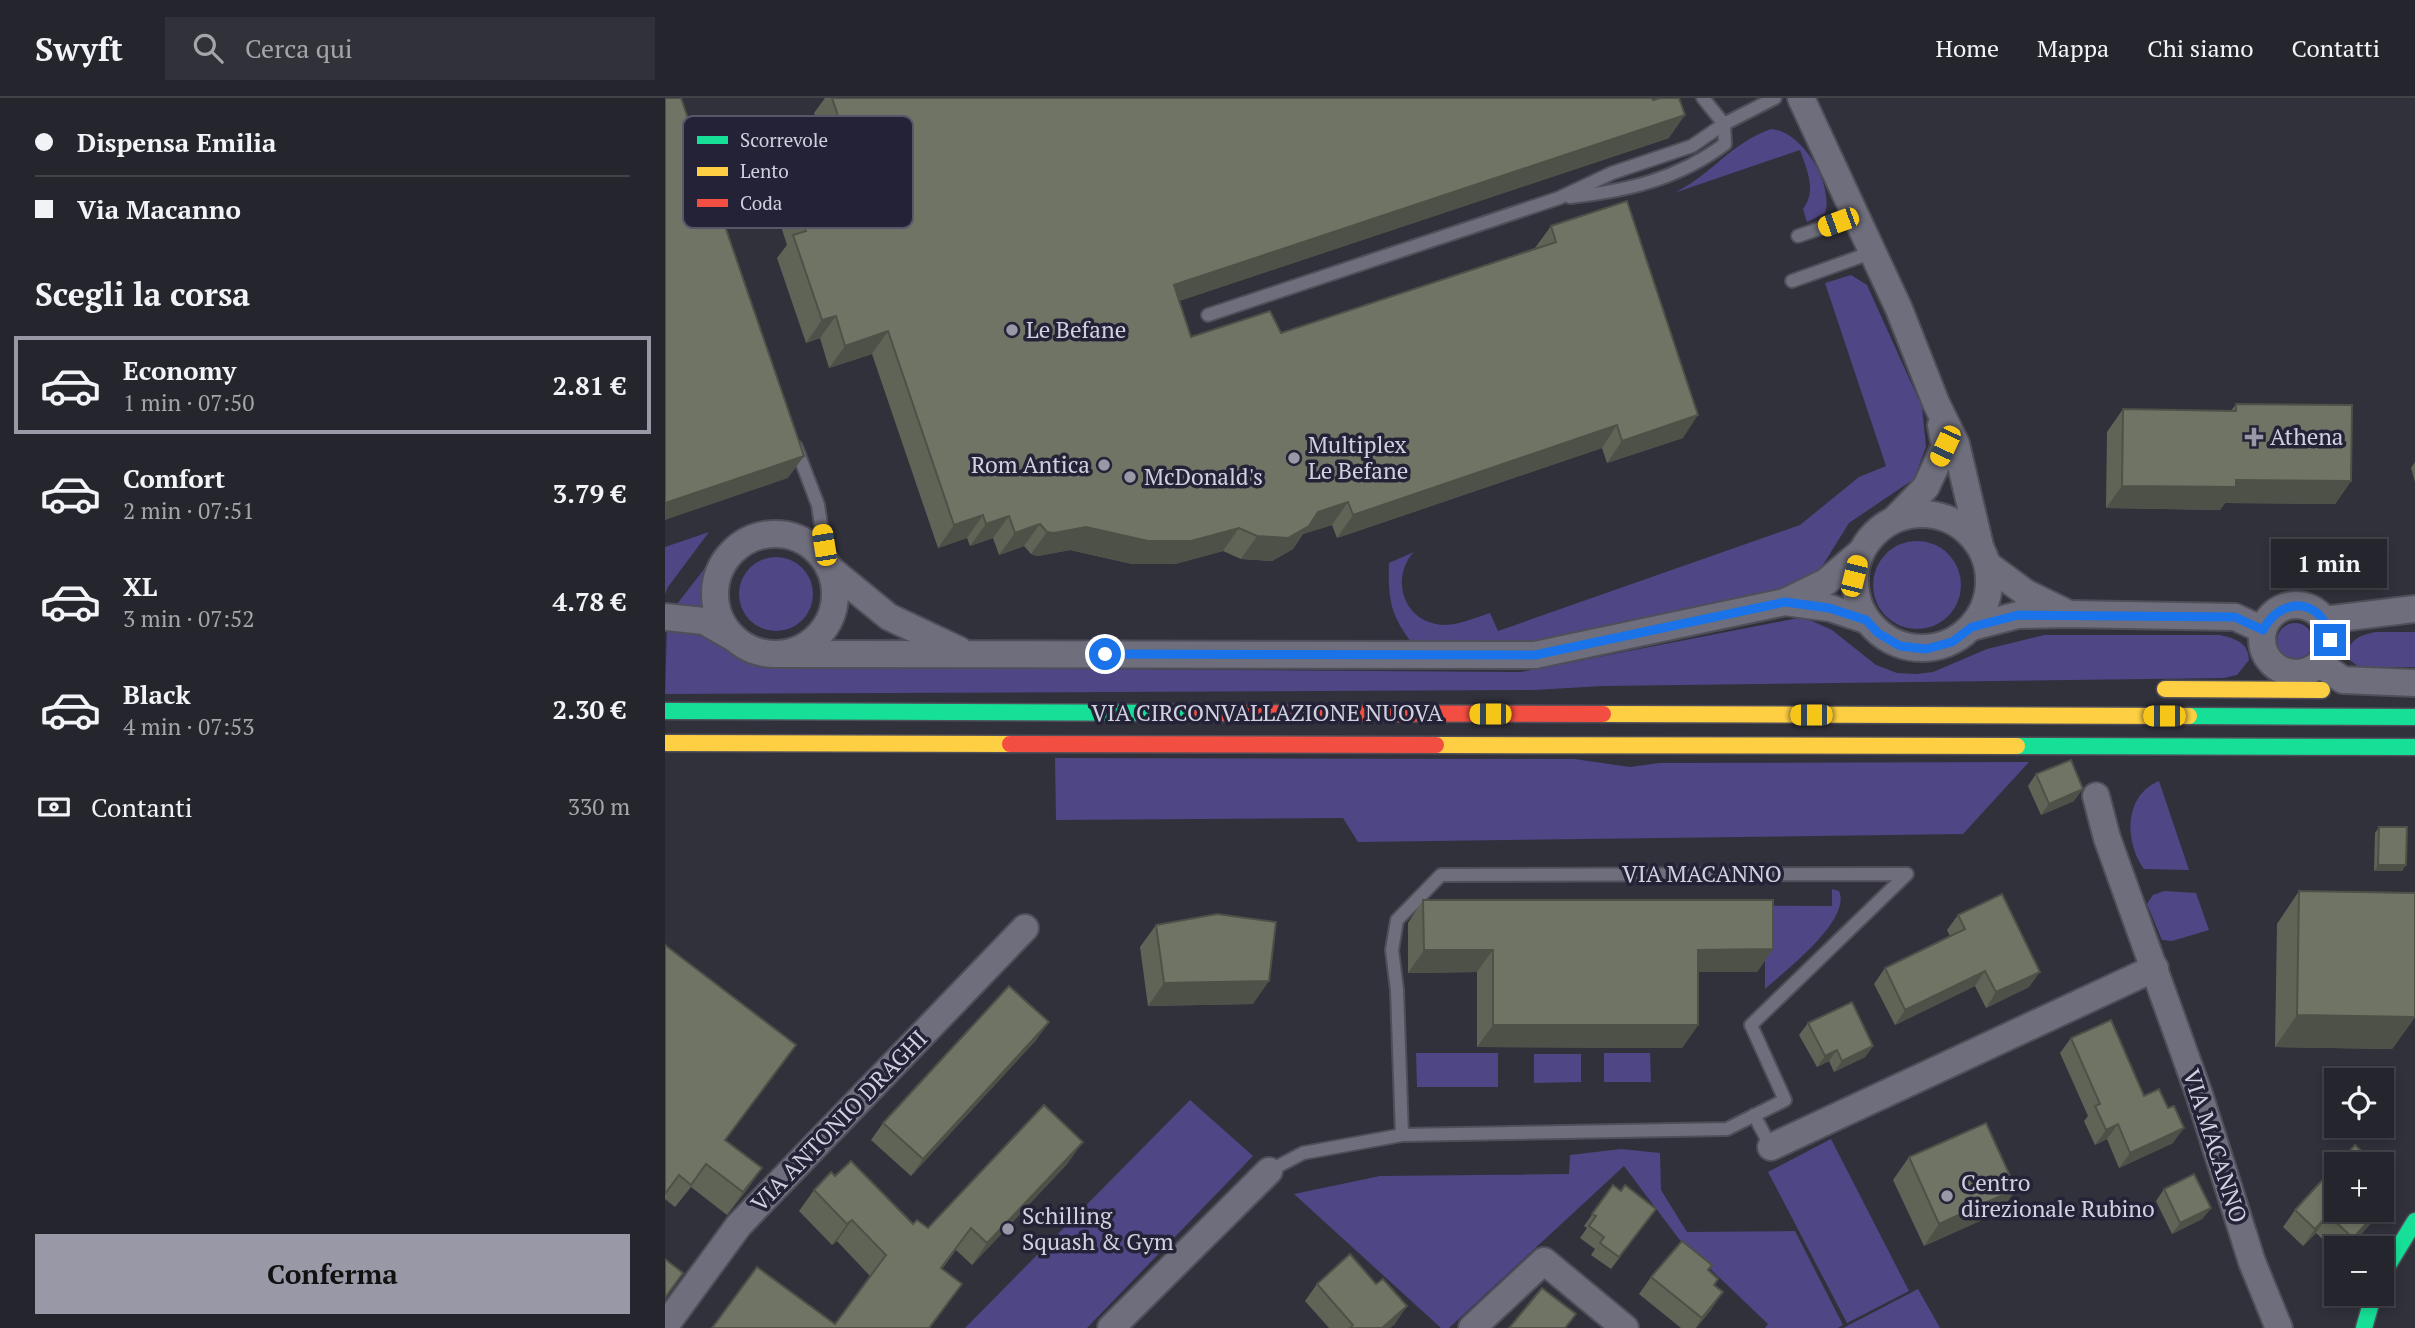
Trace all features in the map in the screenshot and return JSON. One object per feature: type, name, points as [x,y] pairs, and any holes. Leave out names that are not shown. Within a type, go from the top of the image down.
[{"type":"main road","points":[[2155,689],[2415,691]]},
{"type":"main road","points":[[1650,715],[1868,698]]},
{"type":"main road","name":"VIA CIRCONVALLAZIONE NUOVA","points":[[665,711],[2415,717]]},
{"type":"main road","name":"VIA CIRCONVALLAZIONE NUOVA","points":[[665,743],[2415,747]]},
{"type":"main road","points":[[2304,747],[2380,762]]},
{"type":"main road","points":[[2394,1255],[2415,1221]]},
{"type":"main road","points":[[2364,1328],[2370,1306]]},
{"type":"street","points":[[1801,98],[1899,309],[1936,403],[1956,444],[1990,582],[1984,610],[1972,627],[1952,642],[1926,649],[1900,646],[1878,633],[1866,620],[1857,600],[1854,576],[1860,553]]},
{"type":"street","points":[[665,617],[704,621],[754,651],[776,654],[1535,655],[1785,602],[1826,582],[1860,553],[1875,533],[1895,519],[1926,487],[1945,446],[1936,403]]},
{"type":"street","points":[[1895,519],[1923,514],[1950,520],[1968,531],[1984,556],[2026,593],[2069,614]]},
{"type":"street","points":[[734,638],[719,618],[714,592],[721,567],[734,549],[758,536],[788,535],[815,549],[828,567],[890,617],[967,653]]},
{"type":"street","points":[[776,654],[806,646],[827,625],[835,597],[828,567]]},
{"type":"street","points":[[1785,602],[1829,608],[1866,620]]},
{"type":"street","points":[[2287,607],[2307,607],[2324,620],[2330,640],[2321,664],[2304,673],[2292,673],[2271,663],[2265,653],[2263,630],[2277,611],[2287,607]]},
{"type":"street","points":[[2324,620],[2415,608]]},
{"type":"street","points":[[1972,627],[2018,615],[2069,614],[2235,617],[2263,630]]},
{"type":"street","points":[[2237,689],[2257,678],[2271,663]]},
{"type":"street","points":[[2321,664],[2343,680],[2415,683]]},
{"type":"street","name":"VIA MACANNO","points":[[2096,796],[2107,838],[2155,968],[2252,1262],[2280,1326]]},
{"type":"street","name":"VIA ANTONIO DRAGHI","points":[[665,1326],[739,1225],[1025,928]]},
{"type":"street","points":[[1771,1147],[2155,968]]},
{"type":"street","points":[[1111,1328],[1269,1171]]},
{"type":"street","points":[[1472,1328],[1544,1261],[1625,1328]]},
{"type":"lane","points":[[1559,198],[1620,191],[1699,164],[1725,144],[1724,124],[1703,98]]},
{"type":"lane","points":[[1208,315],[1559,198],[1612,173],[1692,146],[1724,124],[1775,98]]},
{"type":"lane","points":[[1798,236],[1856,216]]},
{"type":"lane","points":[[1792,281],[1873,252]]},
{"type":"lane","points":[[790,430],[818,505],[828,567]]},
{"type":"lane","name":"VIA MACANNO","points":[[1269,1171],[1303,1153],[1402,1135],[1727,1129],[1785,1100],[1751,1025],[1907,874],[1441,874],[1397,920],[1392,950],[1397,990],[1402,1135]]},
{"type":"lane","points":[[1753,1115],[1771,1147]]},
{"type":"shaded area","points":[[1771,129],[1794,139],[1813,161],[1825,188],[1825,213],[1807,222],[1803,209],[1810,188],[1800,150],[1674,193],[1756,135]]},
{"type":"shaded area","points":[[1851,275],[1867,285],[1922,407],[1926,447],[1914,479],[1849,523],[1816,576],[1790,592],[1513,644],[1412,643],[1392,606],[1389,563],[1414,552],[1407,562],[1402,584],[1408,605],[1415,614],[1436,624],[1449,625],[1490,613],[1498,631],[1800,525],[1859,477],[1886,466],[1825,283]]},
{"type":"shaded area","points":[[709,532],[668,587],[665,594],[665,547]]},
{"type":"shaded area","points":[[1917,541],[1934,545],[1948,554],[1957,568],[1961,585],[1957,602],[1948,616],[1934,625],[1917,629],[1900,625],[1886,616],[1877,602],[1873,585],[1877,568],[1886,554],[1900,545]]},
{"type":"shaded area","points":[[715,555],[705,585],[707,610],[674,608]]},
{"type":"shaded area","points":[[769,557],[783,557],[797,563],[807,573],[813,594],[807,615],[797,625],[783,631],[769,631],[755,625],[745,615],[739,601],[739,587],[745,573],[755,563]]},
{"type":"shaded area","points":[[1803,617],[1832,630],[1876,665],[1897,673],[1933,672],[1987,649],[2044,635],[2220,635],[2244,645],[2249,660],[2237,675],[2224,678],[1603,686],[1534,690],[665,694],[667,627],[683,630],[756,658],[788,667],[1521,672]]},
{"type":"shaded area","points":[[2295,623],[2307,629],[2313,641],[2307,653],[2295,659],[2283,653],[2277,641],[2283,629]]},
{"type":"shaded area","points":[[2376,632],[2415,632],[2415,667],[2359,667],[2347,658],[2349,647],[2355,639]]},
{"type":"shaded area","points":[[1055,758],[1574,759],[1630,767],[1659,763],[2029,762],[1963,834],[1358,842],[1343,818],[1056,820]]},
{"type":"shaded area","points":[[2159,781],[2189,870],[2144,869],[2133,846],[2133,808],[2147,788]]},
{"type":"shaded area","points":[[1832,889],[1839,891],[1840,903],[1827,930],[1801,958],[1765,989],[1765,923],[1453,905],[1832,906]]},
{"type":"shaded area","points":[[2164,891],[2196,893],[2209,930],[2172,941],[2162,940],[2147,904],[2153,895]]},
{"type":"shaded area","points":[[1416,1053],[1498,1053],[1498,1087],[1417,1087]]},
{"type":"shaded area","points":[[1604,1053],[1650,1053],[1651,1082],[1604,1082]]},
{"type":"shaded area","points":[[1534,1054],[1581,1054],[1581,1082],[1534,1083]]},
{"type":"shaded area","points":[[1190,1100],[1253,1156],[1087,1328],[965,1328]]},
{"type":"shaded area","points":[[1831,1139],[1909,1291],[1847,1323],[1768,1172]]},
{"type":"shaded area","points":[[1621,1149],[1660,1153],[1661,1190],[1687,1232],[1795,1231],[1843,1325],[1838,1328],[1765,1328],[1768,1324],[1679,1239],[1624,1166],[1449,1328],[1441,1328],[1294,1194],[1380,1176],[1569,1174],[1570,1155]]},
{"type":"shaded area","points":[[1918,1289],[1940,1328],[1843,1328],[1847,1326]]},
{"type":"building","points":[[665,98],[681,98],[687,116],[683,116],[683,228],[726,228],[804,456],[665,503]]},
{"type":"building","name":"Le Befane","points":[[832,98],[1679,98],[1685,115],[1174,285],[1191,337],[1270,311],[1281,333],[1556,242],[1551,226],[1627,201],[1698,415],[1622,441],[1617,425],[1353,515],[1348,502],[1318,512],[1309,526],[1288,538],[1257,536],[1239,528],[1191,541],[1148,541],[1086,527],[1047,532],[1040,524],[1015,533],[1009,516],[986,524],[983,515],[954,525],[888,331],[845,346],[836,316],[822,320],[793,235],[806,231],[805,228],[913,228],[913,116],[838,116]]},
{"type":"building","points":[[2236,404],[2352,405],[2351,481],[2236,480],[2236,487],[2122,486],[2123,409],[2236,411]]},
{"type":"building","points":[[2071,760],[2083,789],[2049,804],[2036,774]]},
{"type":"building","points":[[2379,827],[2407,827],[2406,865],[2378,865]]},
{"type":"building","points":[[2299,891],[2415,893],[2415,1017],[2297,1015]]},
{"type":"building","points":[[2002,894],[2040,972],[1996,992],[1985,971],[1905,1010],[1885,968],[1965,929],[1958,915]]},
{"type":"building","points":[[1423,900],[1773,900],[1773,949],[1698,950],[1698,1025],[1493,1025],[1493,950],[1424,950]]},
{"type":"building","points":[[1217,914],[1276,922],[1269,981],[1164,983],[1156,925]]},
{"type":"building","points":[[665,945],[796,1045],[725,1140],[762,1168],[743,1192],[706,1164],[691,1185],[679,1175],[665,1194]]},
{"type":"building","points":[[1009,986],[1049,1022],[923,1159],[883,1123]]},
{"type":"building","points":[[1852,1002],[1873,1046],[1842,1061],[1837,1050],[1825,1056],[1808,1023]]},
{"type":"building","points":[[2111,1020],[2144,1096],[2159,1089],[2168,1108],[2174,1106],[2184,1128],[2130,1153],[2118,1124],[2106,1130],[2095,1106],[2100,1104],[2071,1038]]},
{"type":"building","points":[[1044,1105],[1083,1142],[987,1243],[971,1228],[941,1268],[962,1284],[929,1328],[712,1328],[757,1267],[835,1324],[886,1255],[852,1220],[847,1224],[814,1190],[831,1172],[835,1176],[851,1161],[913,1224],[917,1220],[928,1228]]},
{"type":"building","points":[[1986,1123],[2016,1189],[1939,1224],[1909,1157]]},
{"type":"building","points":[[2355,1145],[2362,1152],[2349,1152]]},
{"type":"building","points":[[2194,1174],[2211,1208],[2180,1223],[2164,1189]]},
{"type":"building","points":[[2324,1178],[2324,1219],[2315,1229],[2295,1210]]},
{"type":"building","points":[[1613,1185],[1621,1191],[1625,1185],[1656,1209],[1619,1257],[1600,1243],[1604,1237],[1589,1226],[1596,1216],[1592,1214]]},
{"type":"building","points":[[2336,1222],[2368,1222],[2355,1236],[2351,1236]]},
{"type":"building","points":[[1682,1241],[1712,1265],[1708,1270],[1718,1279],[1714,1285],[1723,1292],[1702,1318],[1651,1277]]},
{"type":"building","points":[[1350,1254],[1376,1284],[1383,1279],[1407,1306],[1382,1328],[1350,1328],[1353,1325],[1317,1284]]},
{"type":"building","points":[[665,1259],[683,1273],[665,1298]]},
{"type":"building","points":[[1542,1288],[1576,1314],[1565,1328],[1509,1328]]},
{"type":"traffic: fast","points":[[665,711],[1198,713]]},
{"type":"traffic: fast","points":[[2189,716],[2415,717]]},
{"type":"traffic: fast","points":[[2017,746],[2415,747]]},
{"type":"traffic: fast","points":[[2394,1255],[2415,1221]]},
{"type":"traffic: fast","points":[[2364,1328],[2370,1306]]},
{"type":"traffic: slow","points":[[2165,689],[2322,690]]},
{"type":"traffic: slow","points":[[1603,714],[2189,716]]},
{"type":"traffic: slow","points":[[665,743],[1010,744]]},
{"type":"traffic: slow","points":[[1436,745],[2017,746]]},
{"type":"traffic: jam","points":[[1198,713],[1603,714]]},
{"type":"traffic: jam","points":[[1010,744],[1436,745]]},
{"type":"place","name":"Le Befane","points":[[1012,330]]},
{"type":"place","name":"Athena","points":[[2254,437]]},
{"type":"place","name":"Multiplex Le Befane","points":[[1294,458]]},
{"type":"place","name":"Rom Antica","points":[[1104,465]]},
{"type":"place","name":"McDonald's","points":[[1130,477]]},
{"type":"place","name":"Centro direzionale Rubino","points":[[1947,1196]]},
{"type":"place","name":"Schilling Squash & Gym","points":[[1008,1229]]},
{"type":"route","points":[[1105,654],[1535,655],[1785,602],[1829,608],[1866,620],[1878,633],[1900,646],[1926,649],[1952,642],[1972,627],[2018,615],[2235,617],[2263,630],[2268,619],[2277,611],[2297,605],[2317,612],[2329,629],[2330,640]]}]
